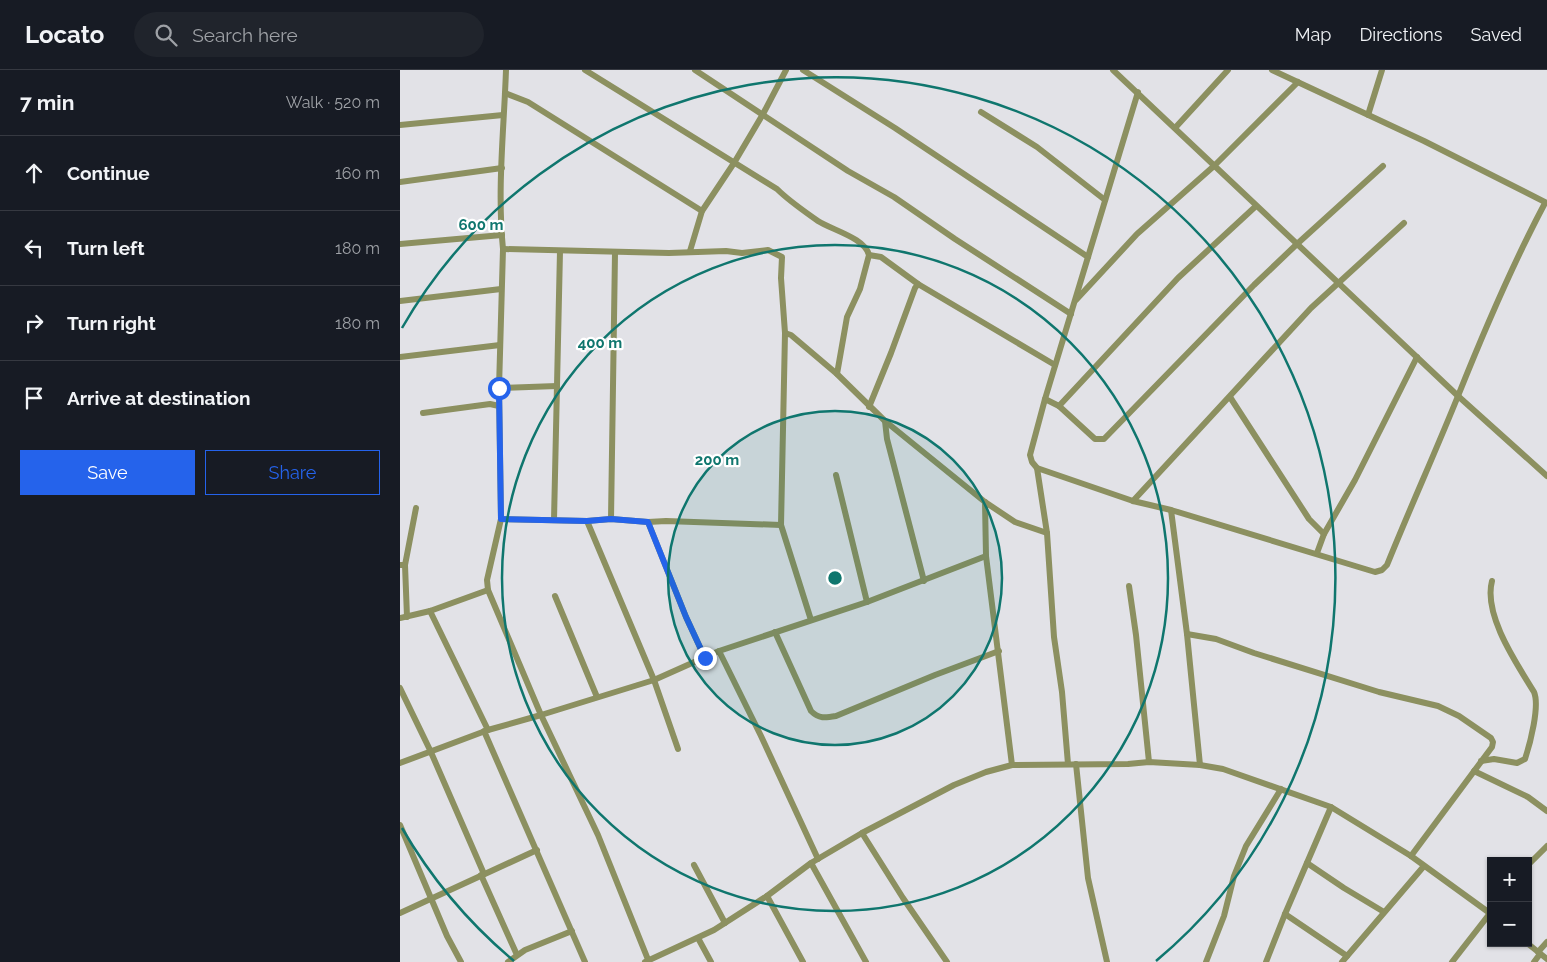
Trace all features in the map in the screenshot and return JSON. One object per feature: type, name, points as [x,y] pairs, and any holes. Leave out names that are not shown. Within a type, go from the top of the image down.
[{"type":"street","points":[[506,70],[503,115],[503,249],[499,388],[501,519],[487,580],[488,590],[542,715],[598,836],[648,961],[698,938],[725,923],[767,896],[814,861],[862,833],[954,785],[1012,764],[1128,764],[1149,762],[1200,765],[1223,769],[1331,807],[1410,856],[1487,911]]},
{"type":"street","points":[[585,70],[777,189],[820,222],[865,246],[869,255],[860,288],[847,317],[837,374]]},
{"type":"street","points":[[695,70],[848,171],[894,197],[1070,314]]},
{"type":"street","points":[[690,251],[702,211],[734,163],[786,70]]},
{"type":"street","points":[[803,70],[895,128],[1088,257]]},
{"type":"street","points":[[1113,70],[1338,284],[1547,476]]},
{"type":"street","points":[[1175,128],[1228,70]]},
{"type":"street","points":[[1037,468],[1133,500],[1317,553],[1375,572],[1382,570],[1387,565],[1458,396],[1470,362],[1522,246],[1546,203],[1424,141],[1272,70]]},
{"type":"street","points":[[1368,115],[1382,70]]},
{"type":"street","points":[[1074,301],[1138,234],[1214,166],[1298,82]]},
{"type":"street","points":[[1108,962],[1088,878],[1054,637],[1047,533],[1037,468],[1032,462],[1030,455],[1045,398],[1138,92]]},
{"type":"street","points":[[505,93],[528,102],[702,211]]},
{"type":"street","points":[[981,112],[1037,147],[1105,200]]},
{"type":"street","points":[[400,125],[503,115]]},
{"type":"street","points":[[1045,398],[1059,406],[1095,439],[1104,439],[1180,360],[1297,244],[1383,166]]},
{"type":"street","points":[[400,182],[502,168]]},
{"type":"street","points":[[1059,406],[1178,278],[1256,206]]},
{"type":"street","points":[[1133,500],[1311,308],[1404,223]]},
{"type":"street","points":[[400,244],[502,235]]},
{"type":"street","points":[[503,249],[615,253],[690,251],[742,253],[768,250],[782,257],[781,278],[785,332],[781,525],[811,620]]},
{"type":"street","points":[[554,520],[560,251]]},
{"type":"street","points":[[611,519],[615,253]]},
{"type":"street","points":[[869,255],[881,257],[918,284],[1055,365]]},
{"type":"street","points":[[869,407],[918,284]]},
{"type":"street","points":[[400,301],[501,289]]},
{"type":"street","points":[[785,332],[837,374],[885,421],[985,502],[1015,522],[1047,533]]},
{"type":"street","points":[[400,357],[500,346]]},
{"type":"street","points":[[1317,553],[1324,534],[1355,480],[1417,357]]},
{"type":"street","points":[[499,388],[557,386]]},
{"type":"street","points":[[1230,397],[1309,519],[1324,534]]},
{"type":"street","points":[[423,413],[490,404],[499,406]]},
{"type":"street","points":[[885,421],[887,439],[924,581]]},
{"type":"street","points":[[836,476],[867,602]]},
{"type":"street","points":[[985,502],[986,556],[1012,764]]},
{"type":"street","points":[[416,508],[403,565],[404,618],[430,611],[488,590]]},
{"type":"street","points":[[1171,510],[1188,634],[1200,765]]},
{"type":"street","points":[[501,519],[587,521],[611,519],[648,522],[781,525]]},
{"type":"street","points":[[587,521],[654,680],[678,748]]},
{"type":"street","points":[[648,522],[686,617],[705,658]]},
{"type":"street","points":[[400,763],[486,730],[542,715],[654,680],[719,651],[867,602],[986,556]]},
{"type":"street","points":[[1481,761],[1494,759],[1517,763],[1525,759],[1537,708],[1537,698],[1504,639],[1492,608],[1490,590],[1492,581]]},
{"type":"street","points":[[1129,586],[1149,762]]},
{"type":"street","points":[[555,596],[597,697]]},
{"type":"street","points":[[430,611],[486,730],[586,962]]},
{"type":"street","points":[[775,632],[811,711],[817,716],[825,718],[836,716],[935,675],[999,652]]},
{"type":"street","points":[[1188,634],[1216,638],[1312,672],[1379,692],[1438,706],[1448,710],[1491,738],[1493,742],[1492,747],[1410,856]]},
{"type":"street","points":[[719,651],[761,736],[814,861],[866,962]]},
{"type":"street","points":[[400,688],[430,750],[517,955]]},
{"type":"street","points":[[1474,771],[1528,797],[1547,811]]},
{"type":"street","points":[[1206,962],[1224,916],[1234,876],[1246,846],[1281,789]]},
{"type":"street","points":[[1266,962],[1331,807]]},
{"type":"street","points":[[400,825],[447,936],[461,962]]},
{"type":"street","points":[[862,833],[903,898],[947,962]]},
{"type":"street","points":[[1532,861],[1547,846]]},
{"type":"street","points":[[400,913],[537,850]]},
{"type":"street","points":[[1307,863],[1384,912]]},
{"type":"street","points":[[694,865],[725,923]]},
{"type":"street","points":[[1342,962],[1424,866]]},
{"type":"street","points":[[767,896],[803,962]]},
{"type":"street","points":[[1285,914],[1347,956]]},
{"type":"street","points":[[1452,962],[1487,917]]},
{"type":"street","points":[[508,962],[542,942],[572,931]]},
{"type":"street","points":[[698,938],[711,962]]},
{"type":"street","points":[[1534,962],[1547,942]]},
{"type":"street","points":[[1532,947],[1547,958]]},
{"type":"route","points":[[499,388],[501,519],[587,521],[611,519],[648,522],[686,617],[705,658]]}]
